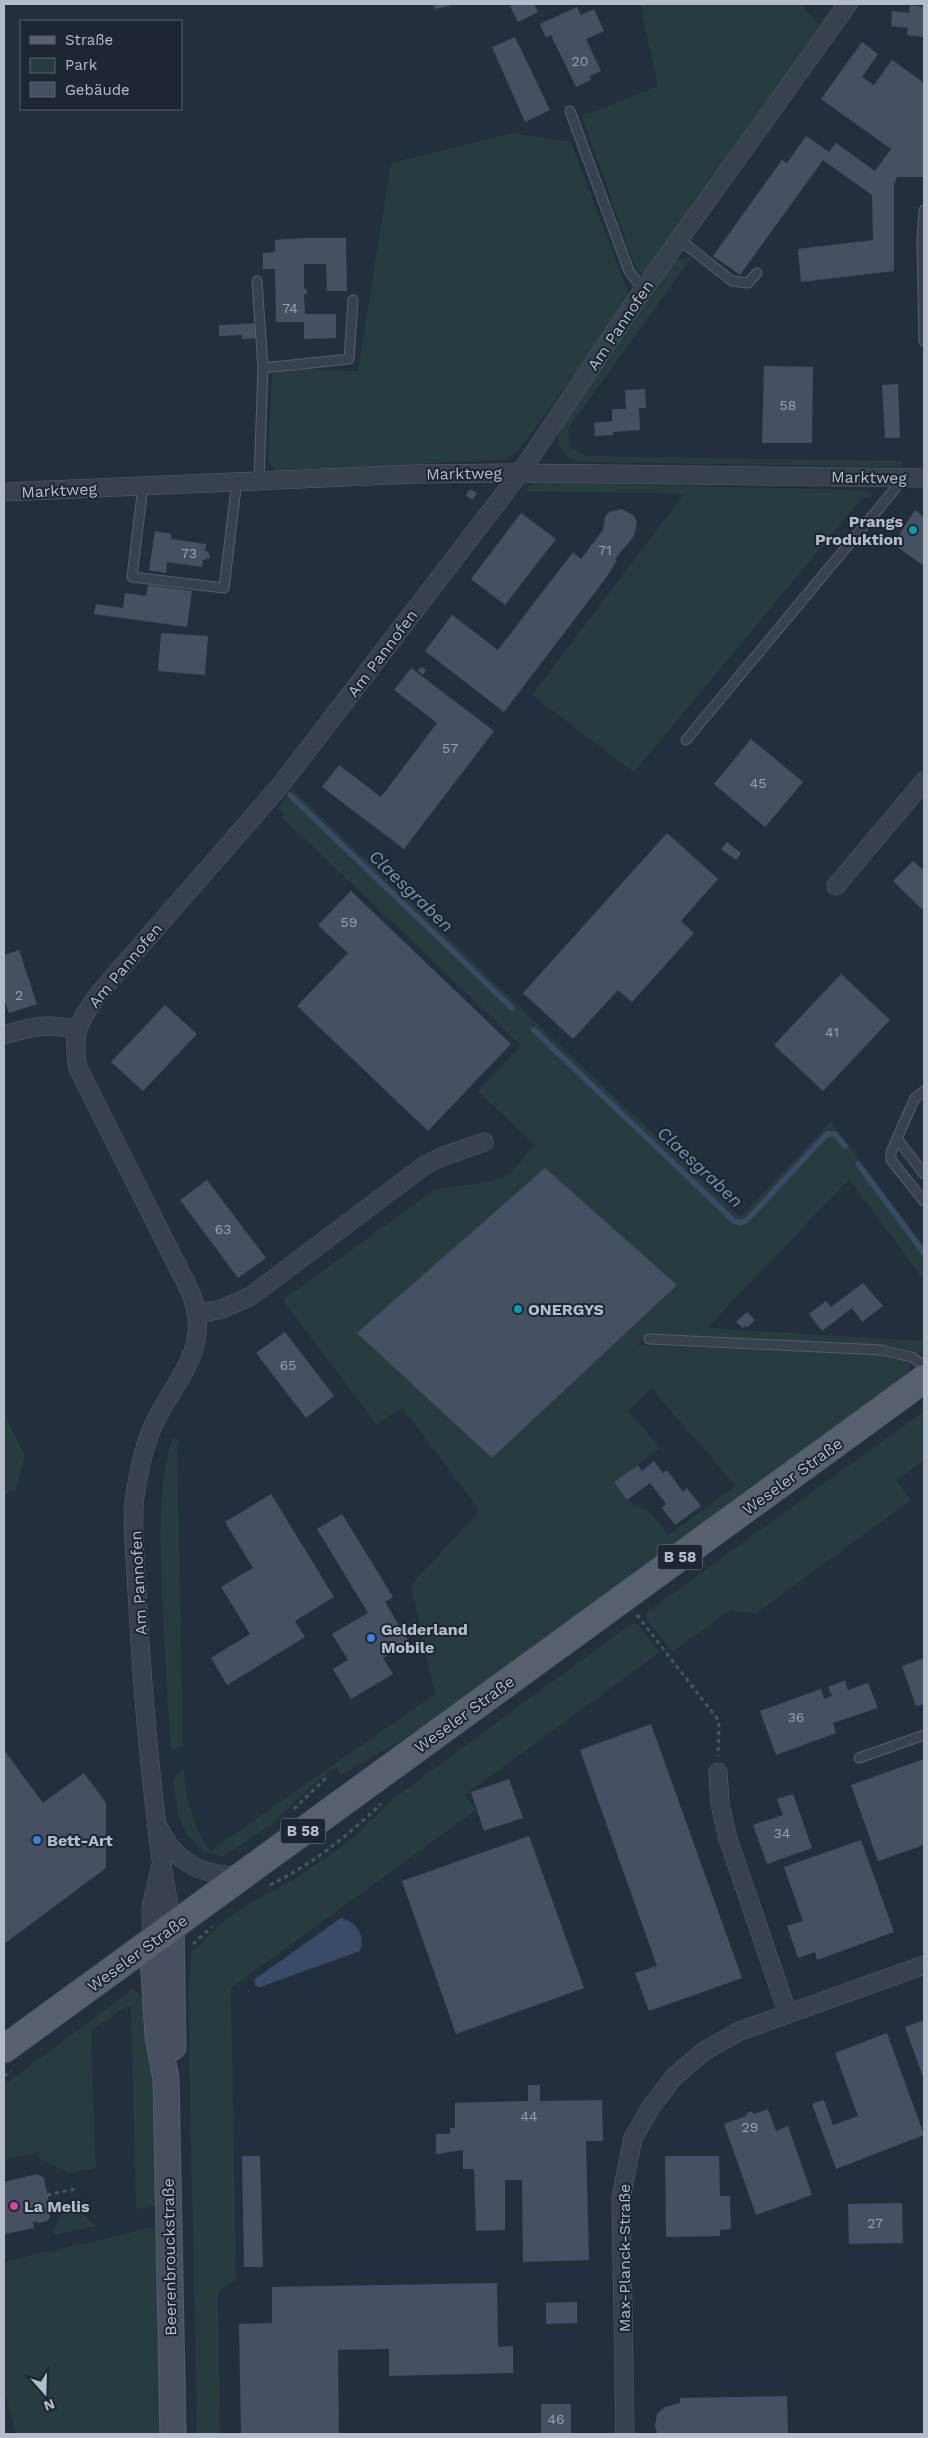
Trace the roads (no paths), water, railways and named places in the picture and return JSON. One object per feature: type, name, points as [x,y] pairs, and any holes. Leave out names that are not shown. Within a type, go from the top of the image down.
[{"type":"main road","name":"Weseler Straße","points":[[4,2048],[162,1935],[924,1379]]},
{"type":"main road","name":"Beerenbrouckstraße","points":[[162,1935],[174,2037],[166,2079],[173,2434]]},
{"type":"street","name":"Am Pannofen","points":[[161,1865],[147,1741],[134,1499],[143,1451],[153,1427],[196,1345],[199,1327],[198,1314],[190,1291],[78,1068],[75,1051],[76,1030],[85,1011],[101,991],[280,786],[520,472],[643,290],[848,4]]},
{"type":"street","name":"Marktweg","points":[[4,492],[259,479],[520,472],[924,478]]},
{"type":"street","points":[[836,886],[924,781]]},
{"type":"street","points":[[4,1036],[38,1025],[60,1025],[76,1030]]},
{"type":"street","points":[[198,1314],[222,1309],[251,1296],[425,1165],[450,1153],[484,1142]]},
{"type":"street","points":[[718,1772],[720,1804],[728,1839],[788,2014]]},
{"type":"street","points":[[156,1822],[164,1839],[186,1863],[204,1873],[240,1877]]},
{"type":"street","points":[[161,1865],[168,1891],[162,1935]]},
{"type":"street","points":[[161,1865],[151,1908],[162,1935]]},
{"type":"street","name":"Max-Planck-Straße","points":[[625,2434],[621,2198],[634,2138],[651,2107],[674,2077],[704,2051],[740,2030],[924,1965]]},
{"type":"lane","points":[[570,111],[629,271],[643,290]]},
{"type":"lane","points":[[924,210],[922,242],[924,342]]},
{"type":"lane","points":[[680,240],[732,281],[748,283],[757,274]]},
{"type":"lane","points":[[258,282],[263,368],[259,479]]},
{"type":"lane","points":[[263,368],[349,359],[352,300]]},
{"type":"lane","points":[[686,740],[904,478]]},
{"type":"lane","points":[[143,486],[132,577],[224,588],[237,480]]},
{"type":"lane","points":[[924,1091],[915,1098],[898,1140],[891,1152],[891,1160],[924,1202]]},
{"type":"lane","points":[[898,1140],[924,1174]]},
{"type":"lane","points":[[649,1339],[882,1350],[912,1357],[924,1366]]},
{"type":"lane","points":[[859,1758],[924,1735]]},
{"type":"water","points":[[341,1918],[347,1920],[358,1930],[361,1940],[360,1951],[260,1987],[255,1986],[255,1979]]},
{"type":"waterway","name":"Claesgraben","points":[[290,795],[512,1008]]},
{"type":"waterway","name":"Claesgraben","points":[[534,1030],[734,1221],[741,1223],[747,1220],[827,1134],[835,1134],[845,1146]]},
{"type":"waterway","name":"Claesgraben","points":[[858,1164],[924,1253]]},
{"type":"place","name":"Prangs Produktion","points":[[913,530]]},
{"type":"place","name":"ONERGYS","points":[[518,1309]]},
{"type":"place","name":"Gelderland Mobile","points":[[371,1638]]},
{"type":"place","name":"Bett-Art","points":[[37,1840]]},
{"type":"place","name":"La Melis","points":[[14,2206]]}]
